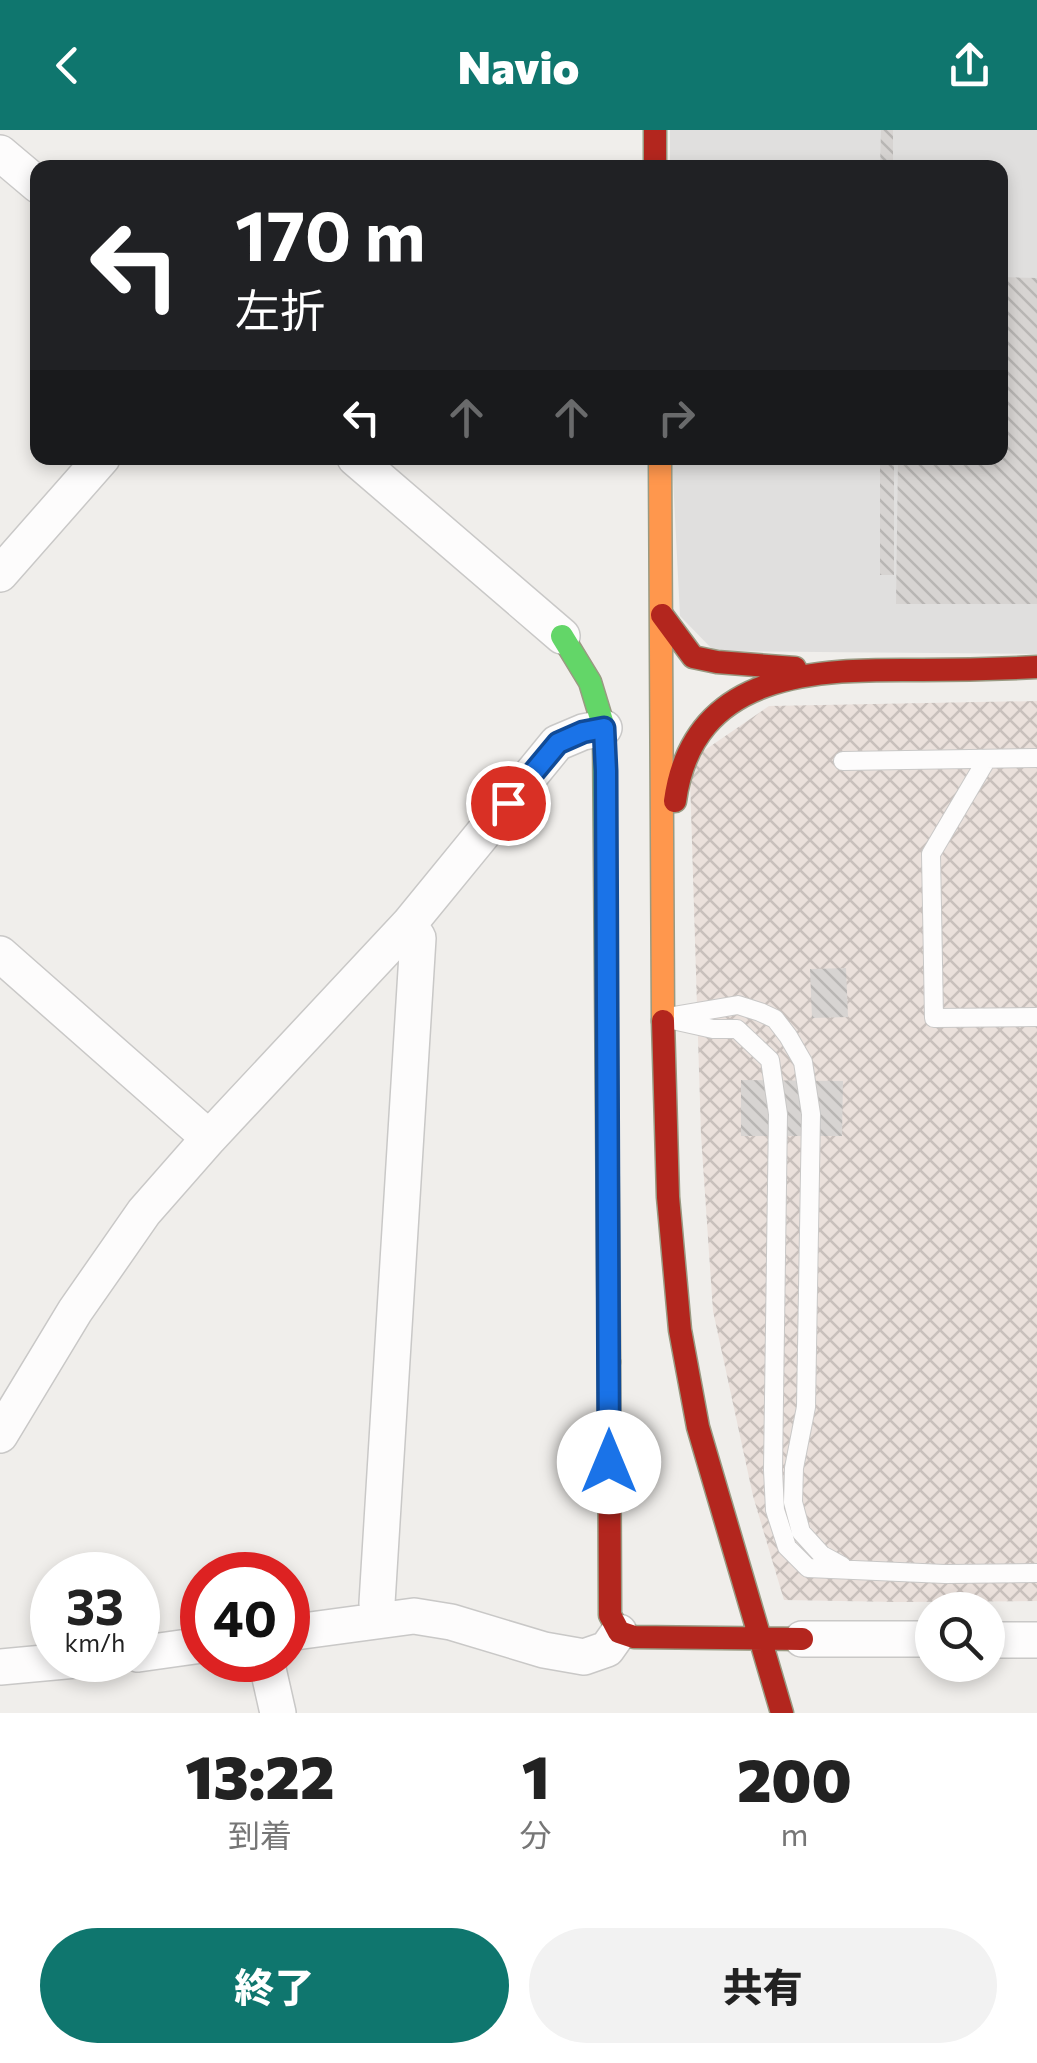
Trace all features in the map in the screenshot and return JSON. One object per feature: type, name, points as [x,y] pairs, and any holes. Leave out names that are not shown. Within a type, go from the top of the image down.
[{"type":"street","points":[[655,130],[656,160]]},
{"type":"street","points":[[0,153],[30,178]]},
{"type":"street","points":[[0,574],[96,465]]},
{"type":"street","points":[[363,465],[562,636],[590,682],[604,728],[610,1615],[619,1632],[634,1637],[915,1640]]},
{"type":"street","points":[[660,465],[662,1018],[668,1197],[680,1330],[698,1427],[782,1713]]},
{"type":"street","points":[[662,615],[693,657],[717,662],[840,672],[1037,668]]},
{"type":"street","points":[[664,970],[674,913],[676,794],[686,752],[710,718],[749,691],[776,681],[840,672]]},
{"type":"street","points":[[0,1435],[74,1310],[144,1212],[409,924],[558,743],[604,728]]},
{"type":"street","points":[[379,1619],[418,938],[409,924]]},
{"type":"street","points":[[0,954],[209,1138]]},
{"type":"street","points":[[310,1630],[414,1616],[451,1622],[544,1650],[584,1656],[607,1649],[619,1632]]},
{"type":"street","points":[[1005,1640],[1037,1640]]},
{"type":"street","points":[[0,1667],[30,1664]]},
{"type":"street","points":[[271,1682],[278,1713]]},
{"type":"lane","points":[[843,761],[1037,758]]},
{"type":"lane","points":[[987,759],[931,854],[934,1018],[1037,1016]]},
{"type":"lane","points":[[662,1018],[738,1005],[749,1008],[776,1019],[802,1062],[811,1114],[806,1408],[794,1468],[793,1502],[801,1532],[822,1554],[849,1570]]},
{"type":"lane","points":[[662,1018],[737,1029],[770,1060],[778,1114],[772,1470],[775,1510],[787,1547],[808,1568],[1037,1573]]},
{"type":"shaded area","points":[[670,130],[1037,130],[1037,654],[714,651],[680,616],[672,465],[1008,465],[1008,160],[670,160]]},
{"type":"shaded area","points":[[1037,701],[1037,1601],[1005,1601],[1005,1592],[915,1592],[915,1602],[784,1600],[753,1496],[713,1311],[701,1135],[690,778],[702,752],[769,706]]},
{"type":"building","points":[[881,130],[893,130],[893,160],[880,160]]},
{"type":"building","points":[[1008,277],[1037,278],[1037,604],[896,604],[898,465],[1008,465]]},
{"type":"building","points":[[880,465],[894,465],[894,575],[880,575]]},
{"type":"building","points":[[846,968],[848,1017],[812,1018],[810,969]]},
{"type":"building","points":[[741,1080],[843,1081],[842,1136],[741,1136]]},
{"type":"traffic: fast","points":[[562,636],[590,682],[604,728],[609,1362]]},
{"type":"traffic: slow","points":[[660,465],[663,1021]]},
{"type":"traffic: jam","points":[[655,130],[655,160]]},
{"type":"traffic: jam","points":[[662,615],[693,657],[795,668]]},
{"type":"traffic: jam","points":[[675,801],[686,758],[706,725],[733,702],[766,686],[802,676],[841,672],[1037,667]]},
{"type":"traffic: jam","points":[[663,1021],[668,1197],[680,1330],[698,1427],[782,1713]]},
{"type":"traffic: jam","points":[[609,1362],[610,1615],[619,1632],[634,1637],[802,1639]]},
{"type":"route","points":[[508,803],[558,743],[604,728],[609,1462]]}]
